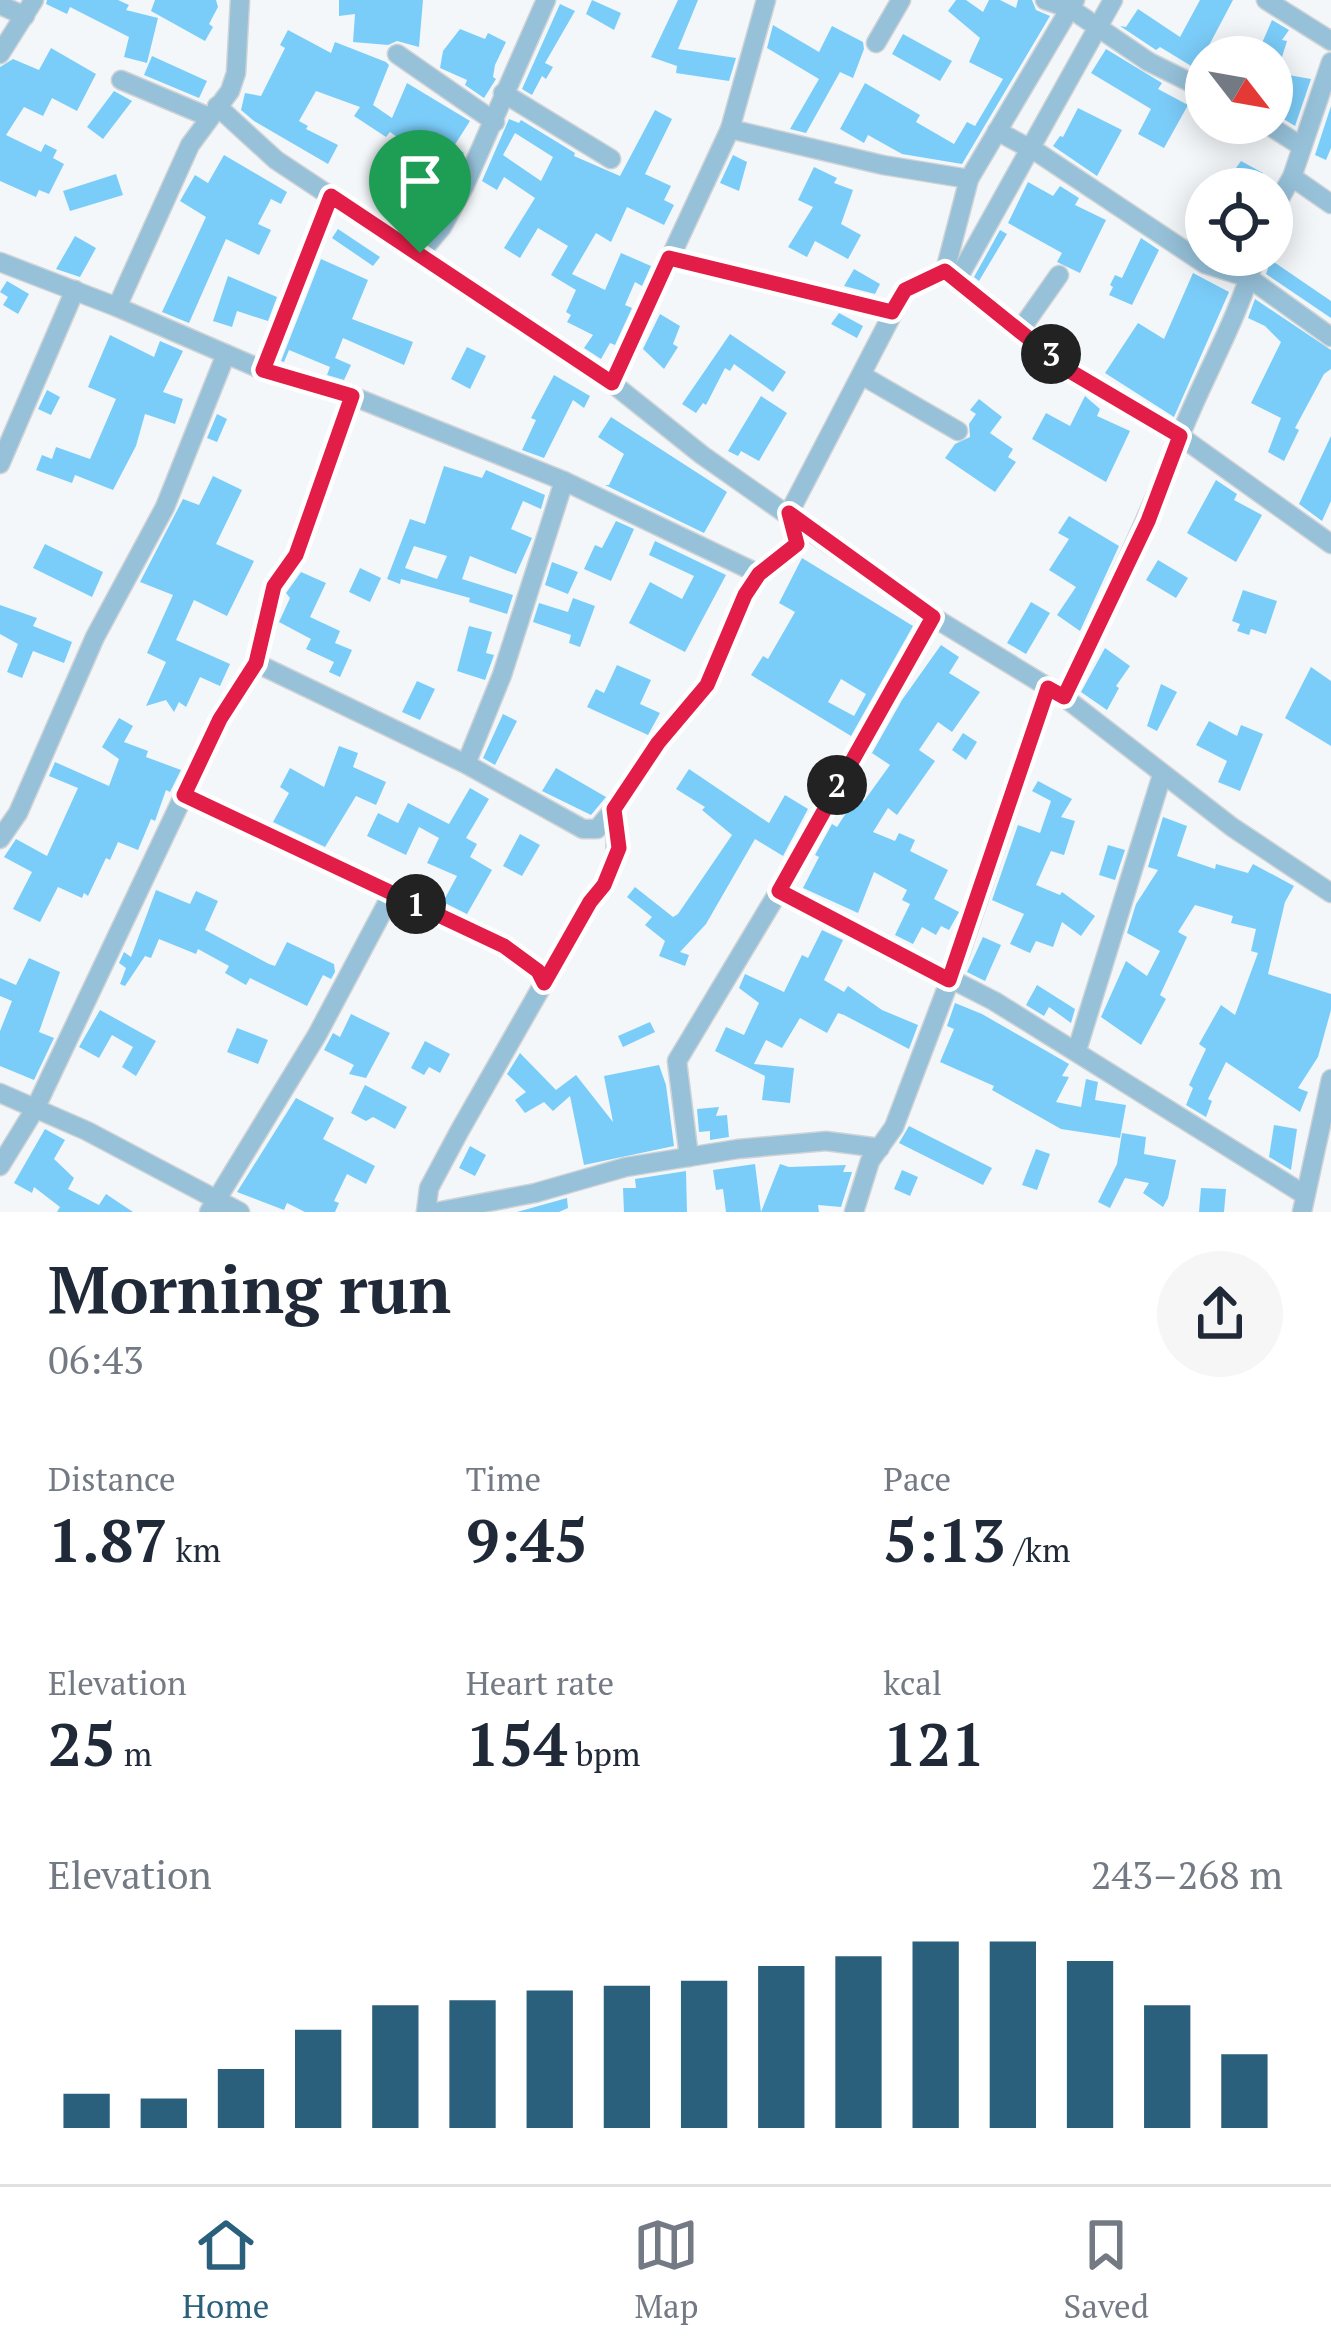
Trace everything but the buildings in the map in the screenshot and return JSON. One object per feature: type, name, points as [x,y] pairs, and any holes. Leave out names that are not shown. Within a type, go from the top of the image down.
[{"type":"street","points":[[117,307],[190,145],[230,91],[236,73],[240,0]]},
{"type":"street","points":[[420,253],[442,227],[495,122],[503,93],[546,0]]},
{"type":"street","points":[[612,383],[730,129],[766,0]]},
{"type":"street","points":[[876,43],[901,0]]},
{"type":"street","points":[[1045,0],[1073,4],[1149,62],[1185,80]]},
{"type":"street","points":[[256,663],[466,764],[583,829],[597,829],[658,743],[707,685],[745,595],[759,574],[797,544],[789,513],[905,290],[951,275],[1030,149],[1113,0]]},
{"type":"street","points":[[1266,0],[1331,41]]},
{"type":"street","points":[[951,275],[969,179],[1073,4]]},
{"type":"street","points":[[0,5],[30,8],[0,54]]},
{"type":"street","points":[[397,54],[495,122]]},
{"type":"street","points":[[1293,174],[1331,62]]},
{"type":"street","points":[[121,80],[213,111],[276,160],[612,383],[702,455],[933,617],[1056,692],[1232,827],[1331,892]]},
{"type":"street","points":[[503,93],[611,160]]},
{"type":"street","points":[[730,129],[969,179]]},
{"type":"street","points":[[997,131],[1204,263],[1249,278],[1331,337]]},
{"type":"street","points":[[1293,141],[1301,146]]},
{"type":"street","points":[[1293,178],[1331,204]]},
{"type":"street","points":[[263,370],[331,196]]},
{"type":"street","points":[[669,258],[892,312]]},
{"type":"street","points":[[0,262],[263,370],[352,396],[564,481],[759,574]]},
{"type":"street","points":[[1021,329],[1059,274]]},
{"type":"street","points":[[951,275],[1068,370],[1180,436],[1331,544]]},
{"type":"street","points":[[854,1212],[870,1161],[895,1127],[1056,692],[1148,521],[1249,278]]},
{"type":"street","points":[[0,464],[75,290]]},
{"type":"street","points":[[0,839],[18,813],[94,637],[165,507],[226,354]]},
{"type":"street","points":[[863,376],[958,431]]},
{"type":"street","points":[[0,1166],[34,1109],[220,719],[256,663],[274,586],[296,555],[352,396]]},
{"type":"street","points":[[466,764],[502,675],[564,481]]},
{"type":"street","points":[[689,1157],[676,1061],[779,891],[933,617]]},
{"type":"street","points":[[1077,1051],[1162,775]]},
{"type":"street","points":[[184,795],[504,946],[538,971],[544,983]]},
{"type":"street","points":[[426,1212],[429,1188],[590,902],[604,885],[619,848],[614,809]]},
{"type":"street","points":[[779,891],[994,1001],[1304,1203],[1331,1079]]},
{"type":"street","points":[[212,1206],[317,1035],[393,892]]},
{"type":"street","points":[[0,1093],[87,1131],[212,1206],[240,1212]]},
{"type":"street","points":[[436,1212],[535,1193],[626,1167],[689,1157],[826,1141],[880,1148]]},
{"type":"route","points":[[331,196],[420,253],[612,383],[669,258],[892,312],[905,290],[945,271],[1068,370],[1180,436],[1148,521],[1064,697],[1048,688],[949,980],[779,891],[933,617],[789,513],[797,544],[759,574],[745,595],[707,685],[694,706],[658,743],[614,809],[619,848],[604,885],[544,983],[538,971],[504,946],[184,795],[220,719],[256,663],[274,586],[296,555],[352,396],[263,370],[331,196]]}]
